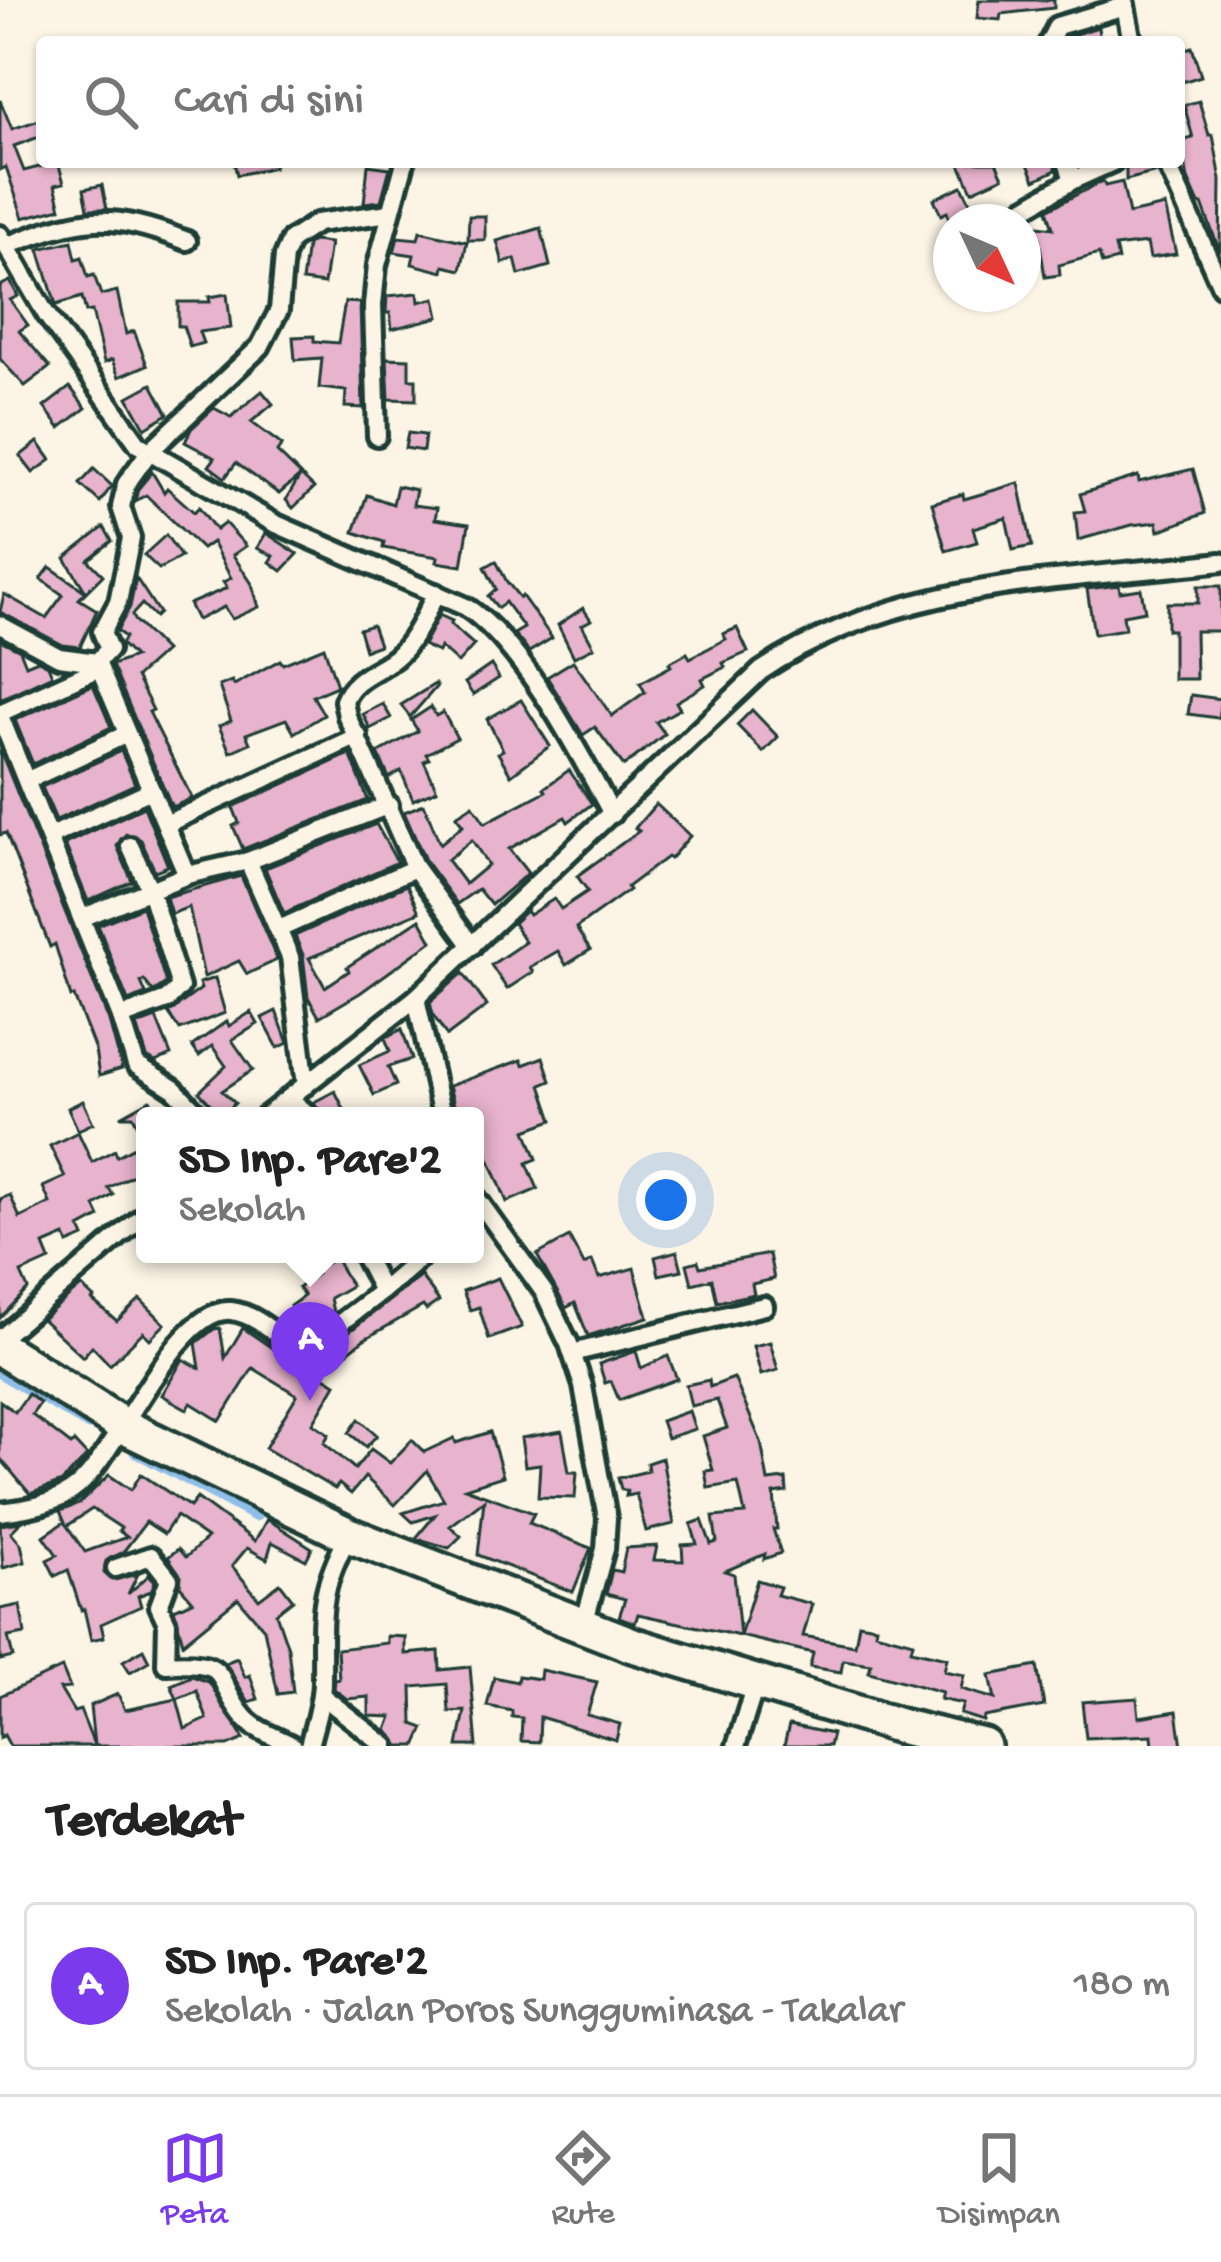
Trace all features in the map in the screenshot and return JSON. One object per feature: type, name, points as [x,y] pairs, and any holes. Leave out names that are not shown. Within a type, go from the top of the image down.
[{"type":"highway","points":[[0,1348],[118,1436],[340,1552],[756,1683],[901,1736],[983,1746]]},
{"type":"street","points":[[1052,36],[1057,26],[1124,3],[1131,36]]},
{"type":"street","points":[[377,436],[373,305],[380,245],[403,168]]},
{"type":"street","points":[[1169,168],[1221,286]]},
{"type":"street","points":[[1026,204],[1070,171]]},
{"type":"street","points":[[191,1107],[174,1089],[136,1065],[84,917],[0,714],[98,665],[110,650],[102,632],[118,602],[130,538],[122,494],[149,452],[260,347],[279,310],[284,256],[291,240],[317,223],[390,213]]},
{"type":"street","points":[[187,241],[143,224],[91,219],[3,241],[46,314],[126,430],[149,452],[274,523],[466,607],[498,631],[572,742],[612,814]]},
{"type":"street","points":[[278,1107],[416,998],[761,670],[818,639],[989,585],[1221,562]]},
{"type":"street","points":[[436,593],[411,640],[395,658],[346,693],[347,716],[415,868],[472,946]]},
{"type":"street","points":[[1,626],[59,656],[98,665]]},
{"type":"street","points":[[98,665],[187,875]]},
{"type":"street","points":[[28,780],[127,734]]},
{"type":"street","points":[[166,824],[358,736]]},
{"type":"street","points":[[50,837],[151,790]]},
{"type":"street","points":[[84,917],[187,875],[248,861],[389,805]]},
{"type":"street","points":[[121,1017],[166,1000],[180,986],[150,890],[130,846]]},
{"type":"street","points":[[248,861],[291,966],[306,1085]]},
{"type":"street","points":[[279,929],[415,868]]},
{"type":"street","points":[[416,998],[440,1107]]},
{"type":"street","points":[[289,1098],[300,1107]]},
{"type":"street","points":[[484,1213],[544,1292],[583,1386],[607,1518],[605,1549],[583,1628]]},
{"type":"street","points":[[0,1339],[136,1222]]},
{"type":"street","points":[[368,1263],[382,1291]]},
{"type":"street","points":[[0,1512],[26,1510],[70,1492],[118,1436],[184,1332],[206,1315],[228,1310],[245,1314],[295,1348],[304,1348],[415,1263]]},
{"type":"street","points":[[572,1353],[764,1306]]},
{"type":"street","points":[[309,1746],[321,1695],[321,1605],[340,1552]]},
{"type":"street","points":[[116,1568],[151,1556],[157,1559],[169,1580],[159,1606],[167,1623],[166,1664],[212,1667],[246,1720],[293,1746]]},
{"type":"street","points":[[736,1746],[756,1683]]},
{"type":"street","points":[[321,1695],[386,1746]]},
{"type":"building","points":[[979,0],[1054,0],[1054,8],[1001,14],[1000,20],[977,18]]},
{"type":"building","points":[[1098,27],[1099,36],[1069,36]]},
{"type":"building","points":[[1192,47],[1201,76],[1185,81],[1185,49]]},
{"type":"building","points":[[0,100],[12,129],[36,121],[36,138],[14,146],[24,171],[60,168],[64,183],[55,185],[61,208],[23,218],[6,167],[0,170]]},
{"type":"building","points":[[1199,101],[1209,135],[1213,135],[1221,180],[1220,252],[1188,179],[1185,140],[1193,138],[1185,105]]},
{"type":"building","points":[[235,168],[269,168],[237,175]]},
{"type":"building","points":[[368,168],[390,168],[381,201],[364,203]]},
{"type":"building","points":[[962,168],[999,168],[1003,177],[972,191]]},
{"type":"building","points":[[1030,168],[1056,168],[1056,170],[1035,180]]},
{"type":"building","points":[[1126,168],[1155,168],[1157,172],[1126,180]]},
{"type":"building","points":[[1103,181],[1105,186],[1122,182],[1129,214],[1165,206],[1176,254],[1150,258],[1147,243],[1115,247],[1118,260],[1102,264],[1099,254],[1059,265],[1060,275],[1045,277],[1041,226],[1053,228],[1047,210]]},
{"type":"building","points":[[102,185],[107,209],[88,209],[84,189]]},
{"type":"building","points":[[962,186],[971,204],[936,204],[934,199]]},
{"type":"building","points":[[469,216],[485,216],[485,240],[468,240]]},
{"type":"building","points":[[541,228],[550,266],[519,275],[515,259],[503,263],[497,241]]},
{"type":"building","points":[[420,231],[467,242],[461,270],[444,266],[443,272],[412,264],[414,255],[394,252],[398,237],[418,239]]},
{"type":"building","points":[[72,241],[76,259],[82,257],[101,295],[117,291],[126,334],[134,331],[147,365],[119,377],[112,360],[104,363],[92,311],[86,312],[82,297],[56,305],[39,249]]},
{"type":"building","points":[[330,243],[324,284],[302,281],[307,245]]},
{"type":"building","points":[[10,281],[18,296],[10,300],[28,325],[19,331],[50,367],[25,386],[0,359],[0,286]]},
{"type":"building","points":[[418,293],[419,302],[435,298],[439,317],[392,329],[387,296]]},
{"type":"building","points":[[227,294],[231,328],[199,332],[203,343],[190,347],[183,326],[178,326],[178,302],[210,302],[209,297]]},
{"type":"building","points":[[345,302],[360,303],[363,408],[345,407],[346,391],[319,388],[322,358],[295,360],[293,337],[314,336],[314,341],[338,343]]},
{"type":"building","points":[[387,358],[409,359],[416,400],[389,399]]},
{"type":"building","points":[[152,384],[168,414],[145,428],[128,397]]},
{"type":"building","points":[[70,387],[86,408],[60,428],[44,407]]},
{"type":"building","points":[[262,391],[273,404],[251,422],[282,445],[277,452],[314,488],[293,508],[286,500],[300,476],[279,494],[236,463],[225,478],[209,466],[215,458],[185,442],[191,429],[214,408],[231,417]]},
{"type":"building","points":[[408,433],[425,435],[423,451],[405,448]]},
{"type":"building","points":[[38,442],[51,460],[33,473],[20,456]]},
{"type":"building","points":[[94,469],[112,486],[100,502],[80,484]]},
{"type":"building","points":[[1193,469],[1205,513],[1159,531],[1157,522],[1078,540],[1075,512],[1085,511],[1080,494],[1138,476],[1139,482]]},
{"type":"building","points":[[152,472],[164,492],[167,488],[194,512],[199,507],[216,530],[225,523],[246,546],[233,555],[252,584],[259,607],[232,619],[224,607],[197,620],[189,604],[227,588],[223,582],[231,578],[212,542],[202,549],[146,495],[135,501]]},
{"type":"building","points":[[1019,483],[1032,546],[1013,550],[1006,518],[973,528],[977,542],[946,551],[932,503]]},
{"type":"building","points":[[397,486],[416,490],[413,505],[437,508],[435,519],[469,524],[462,566],[383,548],[384,542],[354,532],[367,495],[393,504]]},
{"type":"building","points":[[104,527],[112,541],[88,560],[103,575],[86,592],[65,558]]},
{"type":"building","points":[[266,533],[298,554],[282,571],[270,562],[274,556],[257,548]]},
{"type":"building","points":[[166,535],[181,557],[159,569],[144,555]]},
{"type":"building","points":[[496,561],[552,638],[529,652],[514,634],[524,628],[505,602],[498,608],[488,596],[496,589],[485,567]]},
{"type":"building","points":[[50,567],[86,592],[79,599],[97,610],[80,647],[63,645],[0,612],[4,594],[46,618],[63,595],[41,579]]},
{"type":"building","points":[[136,578],[159,613],[155,617],[142,604],[132,615],[165,651],[136,677],[192,798],[172,807],[112,665],[134,657],[121,644],[125,637],[117,631],[130,607]]},
{"type":"building","points":[[1119,585],[1120,592],[1141,589],[1145,611],[1123,615],[1125,629],[1094,634],[1087,589]]},
{"type":"building","points":[[1198,586],[1221,586],[1221,631],[1195,631],[1196,679],[1173,679],[1173,630],[1167,630],[1167,603],[1198,603]]},
{"type":"building","points":[[583,608],[591,620],[582,625],[594,647],[574,657],[558,625]]},
{"type":"building","points":[[439,615],[452,621],[474,645],[458,663],[440,647],[438,652],[423,645]]},
{"type":"building","points":[[372,625],[379,645],[365,650],[359,629]]},
{"type":"building","points":[[737,628],[748,652],[723,663],[725,667],[702,679],[705,685],[676,702],[680,709],[656,722],[665,734],[624,766],[595,727],[583,735],[547,677],[573,661],[612,716],[645,692],[640,683],[687,653],[690,658],[726,639],[723,634]]},
{"type":"building","points":[[0,640],[20,650],[26,665],[38,660],[48,665],[52,675],[0,699]]},
{"type":"building","points":[[324,647],[337,686],[313,696],[324,715],[294,733],[286,719],[246,734],[250,743],[230,752],[219,726],[231,721],[219,686],[232,681],[234,685],[280,660],[283,664]]},
{"type":"building","points":[[491,665],[499,678],[473,695],[465,683]]},
{"type":"building","points":[[93,685],[111,727],[33,764],[15,720]]},
{"type":"building","points":[[437,686],[410,717],[401,705]]},
{"type":"building","points":[[1191,695],[1221,699],[1218,718],[1188,714]]},
{"type":"building","points":[[521,700],[550,746],[511,775],[487,719]]},
{"type":"building","points":[[383,704],[391,718],[370,729],[363,714]]},
{"type":"building","points":[[431,707],[436,716],[443,712],[457,738],[426,754],[429,759],[424,761],[437,790],[413,800],[401,771],[389,778],[378,753],[418,731],[411,720]]},
{"type":"building","points":[[752,710],[778,737],[763,752],[737,725]]},
{"type":"building","points":[[0,750],[109,1021],[122,1069],[99,1076],[95,1050],[71,997],[55,944],[50,947],[6,833],[0,835]]},
{"type":"building","points":[[121,751],[135,784],[56,820],[42,787]]},
{"type":"building","points":[[350,754],[368,800],[243,849],[233,826],[239,823],[233,807]]},
{"type":"building","points":[[569,770],[592,804],[568,822],[565,817],[509,849],[528,873],[491,905],[478,889],[457,904],[426,862],[404,812],[424,804],[440,844],[463,825],[456,816],[473,805],[485,823],[546,791]],"holes":[[[472,840],[488,865],[465,884],[447,860]]]},
{"type":"building","points":[[656,804],[690,836],[670,859],[576,928],[590,950],[566,965],[558,951],[530,967],[533,972],[507,989],[491,965],[525,942],[513,923],[526,911],[529,915],[554,899],[561,909],[588,891],[577,876],[639,831],[635,828]]},
{"type":"building","points":[[144,807],[168,866],[155,871],[141,840],[126,834],[117,846],[132,881],[88,901],[65,844]]},
{"type":"building","points":[[376,824],[397,862],[284,913],[265,868]]},
{"type":"building","points":[[241,876],[277,960],[247,974],[239,961],[204,977],[189,907],[171,914],[166,897]]},
{"type":"building","points":[[407,885],[419,912],[309,958],[325,987],[420,919],[432,941],[319,1017],[308,997],[303,955],[295,936]]},
{"type":"building","points":[[142,907],[166,983],[153,992],[144,980],[146,994],[128,1001],[98,925]]},
{"type":"building","points":[[463,973],[487,1006],[447,1036],[430,1002]]},
{"type":"building","points":[[215,978],[225,1013],[180,1030],[168,1013],[201,989],[199,983]]},
{"type":"building","points":[[276,1011],[288,1043],[278,1048],[262,1018]]},
{"type":"building","points":[[251,1012],[258,1024],[232,1040],[253,1070],[222,1091],[235,1103],[231,1107],[213,1107],[199,1092],[226,1066],[212,1046],[199,1056],[192,1046],[227,1021],[229,1026]]},
{"type":"building","points":[[156,1018],[171,1055],[155,1062],[147,1057],[137,1025]]},
{"type":"building","points":[[402,1029],[412,1059],[388,1067],[396,1085],[374,1095],[359,1065],[390,1051],[385,1038]]},
{"type":"building","points":[[543,1057],[551,1081],[541,1085],[553,1120],[526,1130],[537,1159],[527,1163],[538,1189],[507,1202],[484,1146],[484,1107],[455,1107],[449,1086],[521,1060],[523,1065]]},
{"type":"building","points":[[335,1091],[343,1107],[317,1107],[314,1102]]},
{"type":"building","points":[[83,1101],[93,1123],[78,1130],[68,1108]]},
{"type":"building","points":[[78,1132],[92,1162],[136,1146],[136,1181],[133,1175],[108,1188],[113,1195],[95,1206],[100,1217],[80,1228],[84,1237],[68,1244],[65,1236],[44,1245],[50,1260],[21,1273],[28,1289],[0,1318],[0,1199],[10,1195],[20,1218],[50,1203],[43,1187],[65,1177],[50,1146]]},
{"type":"building","points":[[569,1237],[584,1265],[592,1261],[599,1278],[634,1268],[648,1317],[588,1336],[575,1303],[566,1308],[537,1255]]},
{"type":"building","points":[[677,1251],[682,1270],[659,1275],[655,1257]]},
{"type":"building","points":[[769,1254],[774,1279],[752,1284],[754,1294],[717,1302],[712,1279],[692,1284],[687,1264],[698,1261],[700,1267]]},
{"type":"building","points":[[338,1263],[351,1286],[330,1298],[333,1312],[309,1330],[290,1306],[304,1296],[298,1288],[317,1274],[315,1270]]},
{"type":"building","points":[[421,1276],[439,1301],[363,1340],[320,1374],[336,1384],[313,1423],[329,1434],[324,1443],[355,1469],[371,1449],[390,1463],[412,1440],[424,1452],[454,1438],[456,1443],[490,1432],[503,1476],[465,1488],[534,1513],[529,1523],[591,1548],[573,1592],[478,1555],[484,1500],[450,1526],[461,1536],[449,1548],[416,1538],[435,1515],[413,1522],[403,1513],[444,1500],[427,1471],[395,1505],[365,1477],[351,1494],[265,1448],[297,1395],[253,1368],[220,1421],[191,1403],[187,1409],[162,1395],[183,1359],[200,1368],[196,1343],[214,1329],[220,1328],[225,1358],[243,1328],[288,1359],[299,1360],[323,1352]]},
{"type":"building","points":[[498,1278],[522,1327],[489,1339],[479,1307],[470,1310],[463,1291]]},
{"type":"building","points":[[81,1286],[117,1321],[140,1299],[165,1324],[150,1339],[143,1332],[110,1365],[92,1346],[83,1357],[42,1319]]},
{"type":"building","points":[[770,1342],[778,1370],[761,1375],[753,1346]]},
{"type":"building","points":[[636,1351],[641,1368],[668,1356],[677,1379],[619,1400],[611,1381],[605,1383],[599,1364]]},
{"type":"building","points":[[734,1378],[761,1442],[768,1481],[786,1479],[787,1492],[774,1494],[777,1529],[773,1529],[781,1553],[764,1559],[765,1554],[725,1571],[734,1574],[740,1636],[638,1614],[635,1623],[619,1617],[625,1599],[606,1594],[612,1570],[621,1572],[626,1548],[657,1546],[654,1560],[683,1561],[682,1545],[697,1544],[691,1524],[702,1520],[711,1544],[717,1542],[713,1517],[745,1514],[738,1483],[708,1488],[705,1471],[713,1470],[703,1436],[727,1428],[717,1400],[691,1406],[686,1385],[709,1380],[710,1387]]},
{"type":"building","points":[[28,1394],[40,1403],[32,1415],[87,1456],[62,1482],[30,1494],[0,1458],[0,1401],[15,1412]]},
{"type":"building","points":[[689,1411],[695,1429],[667,1438],[661,1421]]},
{"type":"building","points":[[359,1419],[377,1435],[366,1447],[349,1433]]},
{"type":"building","points":[[562,1431],[569,1472],[577,1472],[575,1498],[538,1497],[540,1464],[525,1466],[521,1438]]},
{"type":"building","points":[[662,1458],[674,1524],[646,1531],[636,1494],[626,1496],[618,1478],[648,1471],[647,1463]]},
{"type":"building","points":[[141,1474],[190,1507],[197,1498],[255,1541],[267,1519],[312,1548],[306,1560],[272,1542],[267,1559],[247,1548],[232,1566],[259,1599],[280,1583],[293,1600],[276,1613],[288,1648],[293,1692],[278,1694],[264,1629],[238,1598],[183,1643],[174,1609],[193,1601],[180,1586],[181,1576],[168,1557],[178,1549],[186,1557],[207,1538],[176,1516],[164,1534],[146,1522],[123,1552],[106,1561],[104,1573],[112,1580],[138,1574],[128,1594],[149,1575],[155,1581],[151,1591],[138,1596],[141,1606],[101,1624],[104,1637],[91,1640],[68,1570],[55,1576],[47,1560],[57,1555],[44,1536],[66,1525],[60,1511],[79,1504],[109,1475],[131,1490]],"holes":[[[92,1509],[127,1537],[85,1552],[67,1526]]]},
{"type":"building","points":[[21,1522],[11,1532],[21,1544],[25,1562],[3,1568],[0,1525]]},
{"type":"building","points":[[757,1580],[780,1587],[777,1595],[812,1604],[803,1636],[855,1645],[859,1623],[876,1626],[875,1632],[913,1642],[911,1650],[947,1658],[944,1671],[964,1675],[961,1689],[995,1699],[990,1675],[1037,1666],[1044,1706],[984,1717],[983,1721],[960,1714],[963,1704],[940,1699],[942,1692],[869,1672],[871,1664],[843,1660],[841,1672],[810,1667],[813,1653],[740,1636]]},
{"type":"building","points":[[20,1605],[25,1634],[8,1637],[13,1657],[0,1660],[0,1609]]},
{"type":"building","points":[[387,1636],[405,1637],[405,1654],[439,1651],[440,1670],[470,1667],[477,1746],[458,1746],[465,1711],[449,1712],[447,1684],[412,1687],[413,1724],[424,1728],[416,1746],[399,1746],[387,1730],[392,1717],[369,1716],[369,1697],[347,1699],[334,1689],[339,1679],[337,1649],[387,1643]]},
{"type":"building","points":[[143,1649],[149,1661],[130,1672],[123,1661]]},
{"type":"building","points":[[237,1658],[245,1677],[250,1675],[258,1699],[249,1702],[225,1663]]},
{"type":"building","points":[[62,1668],[70,1688],[60,1689],[74,1712],[80,1710],[94,1745],[90,1706],[118,1694],[125,1710],[177,1699],[171,1685],[192,1676],[209,1682],[244,1739],[228,1746],[10,1746],[4,1735],[0,1738],[0,1696]],"holes":[[[197,1691],[207,1719],[185,1729],[177,1699]]]},
{"type":"building","points":[[541,1670],[597,1682],[587,1715],[620,1724],[616,1740],[540,1717],[539,1742],[521,1741],[522,1718],[487,1706],[494,1677],[517,1682],[518,1676],[540,1679]]},
{"type":"building","points":[[1137,1698],[1139,1717],[1177,1711],[1182,1746],[1153,1746],[1152,1735],[1086,1738],[1082,1702]]},
{"type":"building","points":[[789,1725],[832,1734],[829,1746],[784,1746]]},
{"type":"waterway","points":[[0,1371],[89,1423]]},
{"type":"waterway","points":[[136,1450],[255,1514]]},
{"type":"place","name":"SD Inp. Pare'2","points":[[310,1401]]}]
